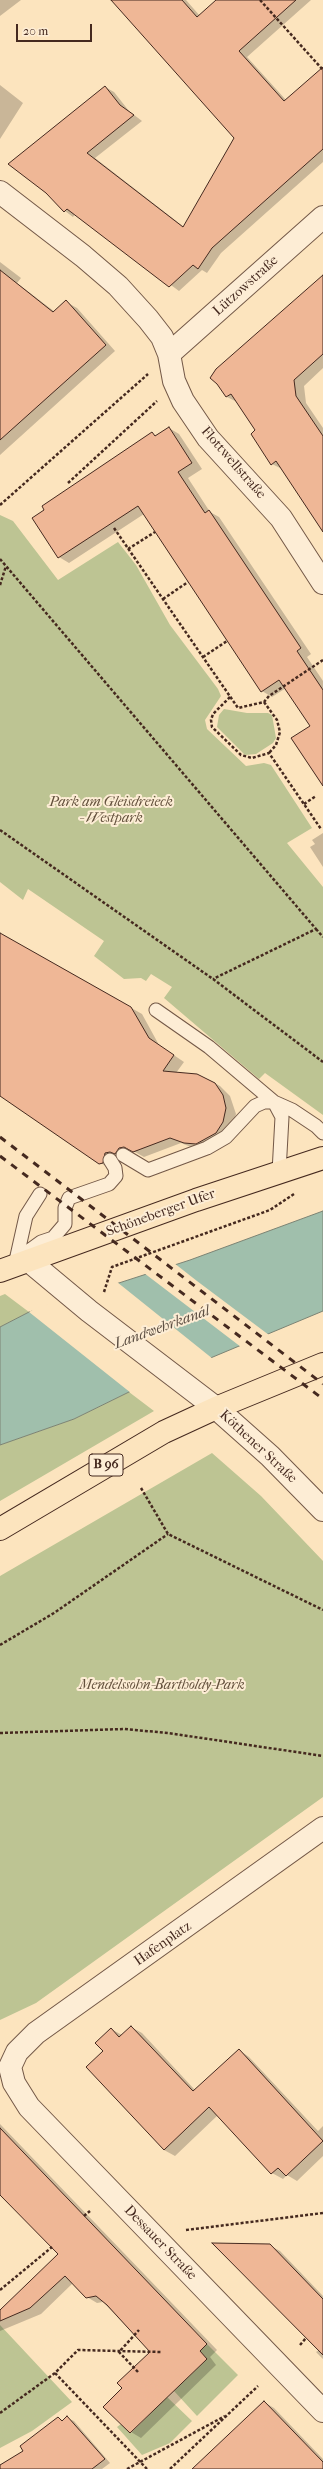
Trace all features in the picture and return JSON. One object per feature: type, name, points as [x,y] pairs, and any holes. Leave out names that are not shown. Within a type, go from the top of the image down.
[{"type":"main road","name":"Schöneberger Ufer","points":[[15,1266],[279,1172],[323,1158]]},
{"type":"main road","name":"B 96","points":[[0,1528],[164,1432],[216,1408],[323,1364]]},
{"type":"street","name":"Flottwellstraße","points":[[0,192],[83,256],[118,286],[154,326],[162,337],[169,354],[174,381],[184,401],[208,438],[281,518],[323,583]]},
{"type":"street","name":"Lützowstraße","points":[[169,354],[323,217]]},
{"type":"street","name":"Köthener Straße","points":[[15,1266],[61,1288],[216,1408],[270,1456],[323,1510]]},
{"type":"street","name":"Hafenplatz","points":[[10,2067],[17,2052],[36,2033],[323,1828]]},
{"type":"street","name":"Dessauer Straße","points":[[10,2067],[14,2083],[29,2107],[323,2411]]},
{"type":"lane","points":[[156,1010],[209,1046],[274,1102],[292,1110],[316,1126],[323,1133]]},
{"type":"lane","points":[[123,1155],[148,1170],[207,1148],[226,1137],[255,1106],[264,1102],[274,1102]]},
{"type":"lane","points":[[274,1102],[282,1117],[279,1172]]},
{"type":"lane","points":[[15,1266],[30,1250],[41,1242],[53,1238],[65,1224],[65,1208],[69,1198],[109,1184],[116,1176],[115,1168],[110,1160]]},
{"type":"lane","points":[[15,1266],[26,1216],[40,1194]]},
{"type":"path","points":[[260,0],[323,70]]},
{"type":"path","points":[[0,505],[144,378]]},
{"type":"path","points":[[68,483],[158,399]]},
{"type":"path","points":[[114,528],[238,708],[264,702],[269,696],[323,660]]},
{"type":"path","points":[[128,549],[155,532]]},
{"type":"path","points":[[0,559],[323,937]]},
{"type":"path","points":[[0,585],[6,565]]},
{"type":"path","points":[[163,599],[188,582]]},
{"type":"path","points":[[203,657],[227,641]]},
{"type":"path","points":[[230,696],[213,714],[211,720],[212,727],[241,755],[252,758],[269,753],[276,745],[280,732],[277,720],[264,702]]},
{"type":"path","points":[[269,753],[321,829]]},
{"type":"path","points":[[304,804],[316,796]]},
{"type":"path","points":[[0,830],[213,979],[323,1062]]},
{"type":"path","points":[[213,979],[316,929]]},
{"type":"path","points":[[104,1292],[112,1267],[270,1210],[297,1193]]},
{"type":"path","points":[[141,1488],[168,1534],[323,1610]]},
{"type":"path","points":[[0,1644],[54,1612],[168,1534]]},
{"type":"path","points":[[0,1733],[124,1729],[168,1733],[323,1756]]},
{"type":"path","points":[[84,2216],[90,2211]]},
{"type":"path","points":[[186,2230],[323,2213]]},
{"type":"path","points":[[0,2290],[52,2247]]},
{"type":"path","points":[[119,2352],[139,2330]]},
{"type":"path","points":[[300,2345],[306,2338]]},
{"type":"path","points":[[0,2413],[54,2373],[78,2350],[161,2352]]},
{"type":"path","points":[[119,2352],[138,2372]]},
{"type":"path","points":[[54,2373],[147,2469]]},
{"type":"path","points":[[170,2469],[258,2386]]},
{"type":"path","points":[[127,2469],[229,2414]]},
{"type":"green space","name":"Park am Gleisdreieck - Westpark","points":[[0,515],[13,521],[58,580],[118,542],[136,565],[170,625],[218,689],[221,696],[205,720],[207,729],[246,766],[264,763],[271,765],[312,828],[287,843],[323,887],[323,1115],[265,1073],[259,1079],[164,998],[172,987],[151,974],[146,981],[141,978],[124,979],[94,956],[104,941],[28,889],[23,900],[0,882]]},
{"type":"green space","points":[[224,709],[247,713],[268,713],[272,715],[276,738],[273,743],[256,754],[245,755],[217,727],[219,715]]},
{"type":"green space","points":[[5,1294],[29,1312],[0,1327],[0,1296]]},
{"type":"green space","points":[[129,1392],[154,1411],[0,1501],[0,1445],[74,1419]]},
{"type":"green space","name":"Mendelssohn-Bartholdy-Park","points":[[212,1453],[261,1496],[323,1561],[323,1797],[36,2003],[0,2020],[0,1576]]},
{"type":"green space","points":[[0,2325],[72,2402],[32,2431],[0,2448]]},
{"type":"green space","points":[[207,2344],[238,2375],[197,2416],[174,2391],[207,2359],[200,2351]]},
{"type":"green space","points":[[167,2397],[192,2421],[170,2443],[142,2455],[117,2427],[121,2424],[131,2433]]},
{"type":"water","name":"Landwehrkanal","points":[[323,1211],[323,1311],[129,1392],[74,1419],[0,1445],[0,1327],[29,1312],[190,1260]]},
{"type":"pier","points":[[174,1263],[269,1335],[241,1347],[144,1273]]},
{"type":"pier","points":[[117,1282],[213,1359],[131,1393],[29,1312],[34,1309]]},
{"type":"building","points":[[111,0],[182,0],[197,17],[216,0],[296,0],[239,51],[284,101],[323,67],[323,149],[212,248],[198,269],[193,265],[169,287],[67,209],[64,212],[46,193],[8,164],[105,86],[120,105],[134,115],[87,153],[183,227],[234,138]]},
{"type":"building","points":[[0,270],[53,312],[66,300],[106,345],[0,440]]},
{"type":"building","points":[[323,275],[323,354],[294,380],[296,396],[323,436],[323,532],[276,461],[271,465],[251,434],[255,430],[231,394],[226,397],[217,384],[210,378],[216,369]]},
{"type":"building","points":[[169,427],[192,463],[178,472],[205,513],[209,510],[301,648],[297,651],[323,690],[323,786],[291,738],[310,726],[279,680],[261,692],[138,506],[58,558],[32,518],[44,510],[42,506],[152,432],[155,436]]},
{"type":"building","points":[[0,933],[131,1007],[149,1038],[174,1055],[163,1071],[197,1074],[215,1083],[223,1095],[226,1108],[223,1122],[216,1133],[196,1144],[184,1143],[170,1138],[133,1152],[124,1147],[119,1148],[115,1154],[110,1152],[105,1153],[103,1163],[99,1164],[0,1096]]},
{"type":"building","points":[[131,2026],[193,2091],[239,2049],[323,2141],[286,2176],[278,2168],[271,2174],[209,2107],[164,2150],[86,2067],[103,2051],[95,2043],[111,2028],[119,2037]]},
{"type":"building","points":[[0,2128],[207,2344],[200,2351],[207,2359],[130,2433],[103,2407],[122,2388],[117,2383],[150,2352],[107,2305],[96,2296],[86,2298],[65,2276],[30,2308],[0,2321],[0,2310],[58,2254],[0,2195]]},
{"type":"building","points":[[212,2243],[270,2244],[323,2299],[323,2355]]},
{"type":"building","points":[[264,2401],[323,2462],[323,2469],[192,2469]]},
{"type":"building","points":[[67,2416],[105,2459],[92,2469],[0,2469],[0,2465],[23,2451],[20,2446],[58,2417],[62,2421]]},
{"type":"railway","points":[[0,1137],[323,1384]]},
{"type":"railway","points":[[0,1156],[323,1399]]}]
